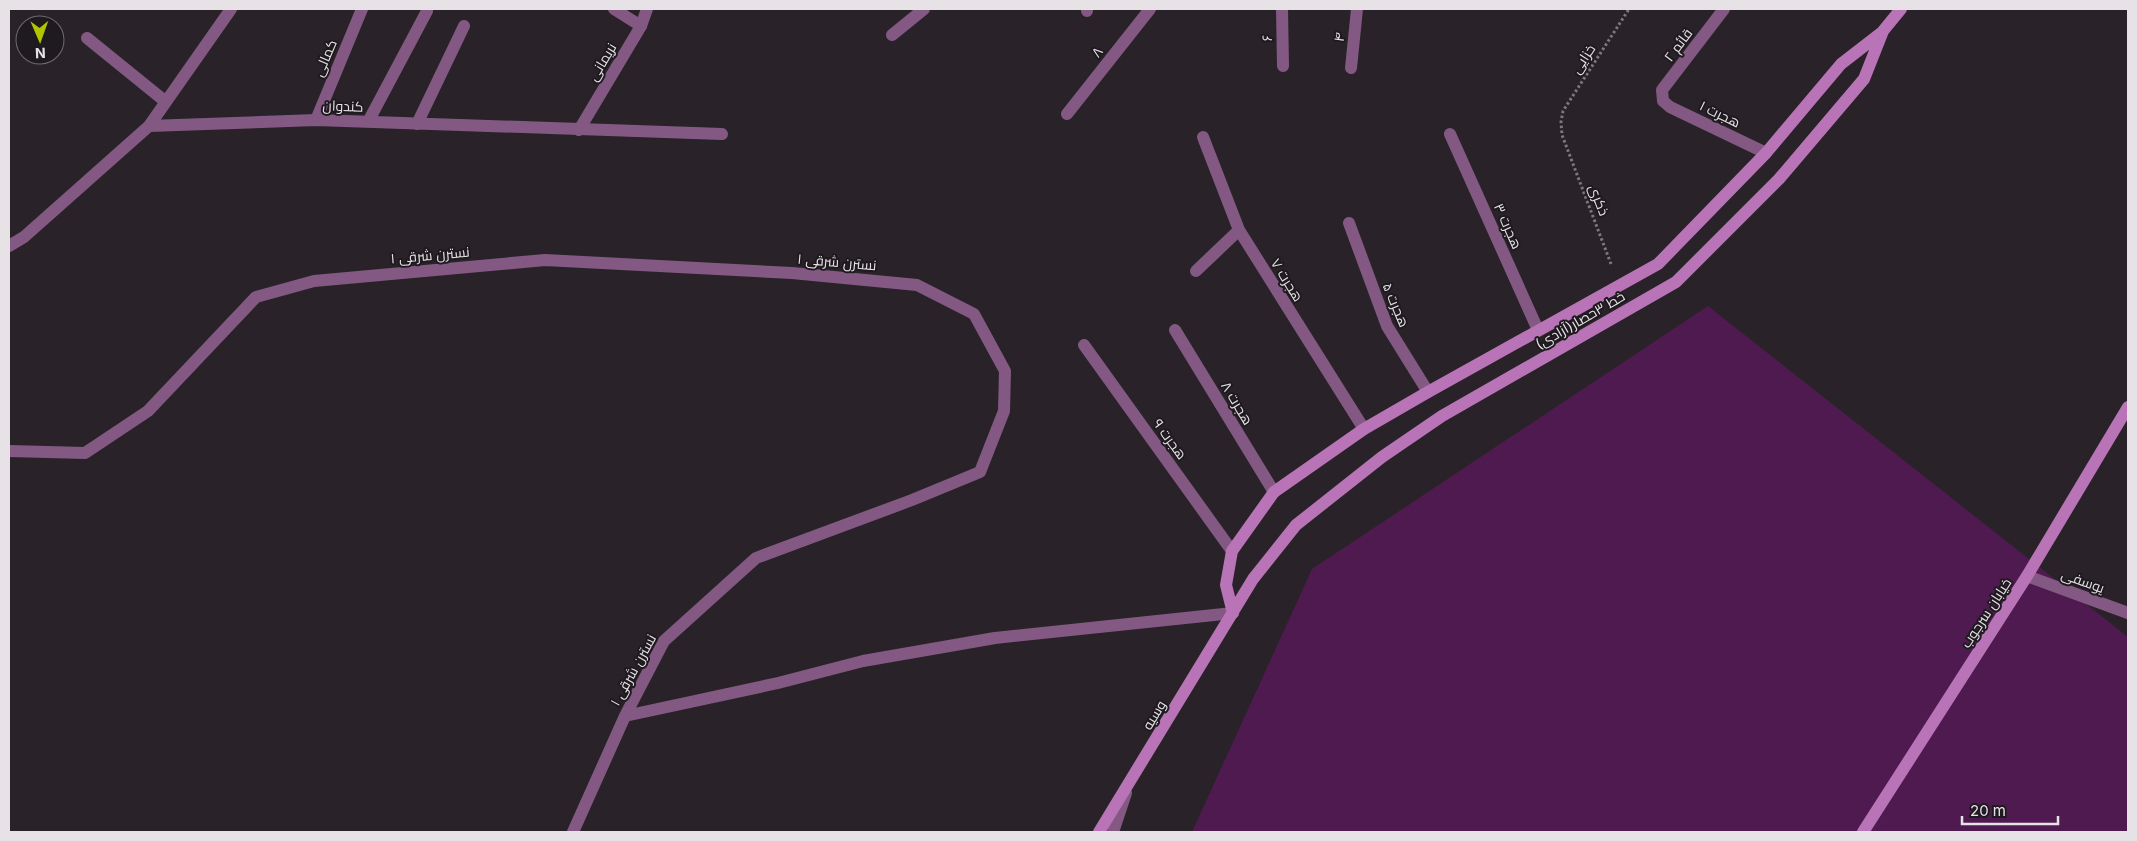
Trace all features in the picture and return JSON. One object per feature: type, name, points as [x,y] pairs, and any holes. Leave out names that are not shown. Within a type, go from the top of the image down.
[{"type":"street","points":[[9,246],[24,238],[149,126],[231,9]]},
{"type":"street","name":"کمالی","points":[[316,120],[362,9]]},
{"type":"street","points":[[614,9],[641,26]]},
{"type":"street","name":"نریمانی","points":[[579,130],[641,26],[647,9]]},
{"type":"street","points":[[892,35],[924,9]]},
{"type":"street","name":"۸","points":[[1067,114],[1150,9]]},
{"type":"street","name":"۶","points":[[1282,9],[1283,66]]},
{"type":"street","name":"۴","points":[[1350,68],[1357,9]]},
{"type":"street","name":"قائم ۲","points":[[1663,101],[1662,90],[1724,9]]},
{"type":"street","name":"خط ۳حصار(آزادی)","points":[[1233,613],[1253,579],[1296,525],[1382,457],[1442,416],[1676,282],[1779,179],[1864,79],[1883,32],[1901,9]]},
{"type":"street","points":[[368,122],[427,11]]},
{"type":"street","points":[[417,124],[464,26]]},
{"type":"street","points":[[625,716],[778,683],[863,661],[995,638],[1233,613],[1226,585],[1232,551],[1274,492],[1364,429],[1619,284],[1658,264],[1766,153],[1842,64],[1883,32]]},
{"type":"street","points":[[87,38],[166,102]]},
{"type":"street","name":"هجرت ۱","points":[[1663,101],[1670,107],[1766,153]]},
{"type":"street","name":"کندوان","points":[[149,126],[316,120],[722,134]]},
{"type":"street","name":"هجرت ۳","points":[[1450,134],[1538,330]]},
{"type":"street","name":"هجرت ۷","points":[[1203,138],[1239,230],[1364,429]]},
{"type":"street","name":"هجرت ۵","points":[[1349,223],[1386,326],[1428,392]]},
{"type":"street","points":[[1196,271],[1239,230]]},
{"type":"street","name":"نسترن شرقی ۱","points":[[9,451],[85,453],[148,411],[256,297],[314,281],[545,260],[574,261],[792,273],[917,285],[974,314],[1005,370],[1004,411],[980,472],[912,500],[756,558],[664,641],[625,716],[573,832]]},
{"type":"street","name":"هجرت ۸","points":[[1175,330],[1274,492]]},
{"type":"street","name":"هجرت ۹","points":[[1084,345],[1232,551]]},
{"type":"street","name":"خیابان سرجوب","points":[[1863,832],[2027,576],[2128,407]]},
{"type":"street","name":"یوسفی","points":[[2027,576],[2128,613]]},
{"type":"street","name":"وسیه","points":[[1099,832],[1128,788],[1233,613]]},
{"type":"street","points":[[1113,832],[1128,788]]},
{"type":"path","name":"خزایی","points":[[1560,122],[1563,110],[1629,9]]},
{"type":"path","name":"ذکری","points":[[1560,122],[1562,135],[1619,284]]},
{"type":"shaded area","points":[[1708,306],[2128,637],[2128,832],[1192,832],[1312,569]]}]
